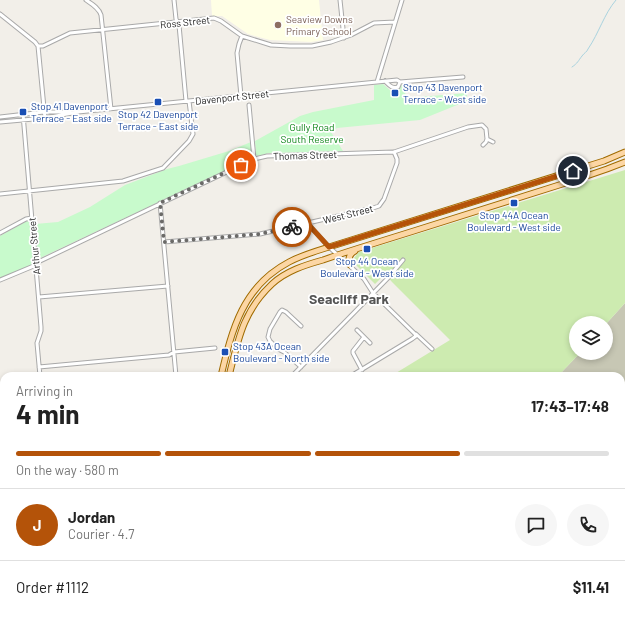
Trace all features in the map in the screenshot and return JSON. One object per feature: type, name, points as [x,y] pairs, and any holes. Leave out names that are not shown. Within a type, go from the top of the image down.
[{"type":"main road","points":[[222,372],[232,334],[243,308],[257,287],[278,269],[290,262],[302,256],[329,247],[604,161],[625,152]]},
{"type":"main road","points":[[230,372],[234,354],[249,312],[263,293],[282,276],[294,270],[365,246],[607,170],[625,162]]},
{"type":"main road","points":[[395,227],[393,229],[395,233],[411,232]]},
{"type":"main road","points":[[350,265],[349,257],[351,254],[365,246]]},
{"type":"street","points":[[86,0],[100,12],[111,109]]},
{"type":"street","points":[[0,194],[123,181],[163,168],[189,141],[193,134],[179,25],[176,19],[174,0]]},
{"type":"street","points":[[340,0],[344,38]]},
{"type":"street","points":[[377,82],[402,0]]},
{"type":"street","points":[[0,14],[38,46],[45,118]]},
{"type":"street","name":"Ross Street","points":[[38,46],[43,46],[70,33],[214,18],[221,21],[242,36],[271,45],[290,46],[330,42],[344,38],[374,23],[395,22]]},
{"type":"street","points":[[241,96],[237,54],[242,36]]},
{"type":"street","name":"Davenport Street","points":[[78,112],[385,81],[397,80],[400,82],[463,77]]},
{"type":"street","name":"Davenport Street","points":[[385,81],[392,88],[398,87],[400,82]]},
{"type":"street","points":[[249,105],[254,159]]},
{"type":"street","points":[[0,117],[44,112],[78,112]]},
{"type":"street","points":[[0,122],[45,118],[78,112]]},
{"type":"street","name":"Arthur Street","points":[[22,114],[41,327],[37,343],[40,372]]},
{"type":"street","name":"Thomas Street","points":[[0,280],[254,159],[267,156],[394,152],[468,127],[482,125],[486,129],[487,139]]},
{"type":"street","points":[[483,145],[487,139],[493,142]]},
{"type":"street","name":"West Street","points":[[164,242],[260,234],[374,208],[379,206],[384,199],[397,163],[394,152]]},
{"type":"street","points":[[160,203],[176,372]]},
{"type":"street","points":[[0,233],[26,219],[32,218]]},
{"type":"street","points":[[308,224],[329,247],[364,279],[373,293],[432,349]]},
{"type":"street","points":[[297,372],[373,293],[402,260]]},
{"type":"street","points":[[38,297],[168,286]]},
{"type":"street","points":[[301,367],[270,342],[268,337],[270,329],[282,310],[302,326]]},
{"type":"street","points":[[357,330],[370,343]]},
{"type":"street","points":[[358,372],[412,339],[416,336],[416,334]]},
{"type":"street","points":[[362,370],[353,351],[364,337]]},
{"type":"street","points":[[39,367],[169,355],[174,352],[215,348]]},
{"type":"shaded area","name":"Seaview Downs Primary School","points":[[211,0],[319,0],[323,40],[311,42],[270,40],[248,34],[222,16],[212,16]]},
{"type":"shaded area","points":[[625,303],[625,372],[562,372],[573,360],[613,360],[613,316]]},
{"type":"green space","name":"Gully Road South Reserve","points":[[383,84],[392,92],[397,91],[402,84],[404,84],[406,98],[467,93],[467,101],[420,120],[337,128],[331,132],[343,151],[269,153],[258,156],[256,155],[255,141],[300,116],[374,100],[374,85]]},
{"type":"green space","points":[[251,142],[252,158],[40,258],[38,257],[35,224],[58,222],[90,207],[125,185],[167,169],[229,151]]},
{"type":"green space","points":[[625,170],[625,303],[613,316],[569,316],[569,360],[573,360],[562,372],[398,372],[450,340],[385,274],[375,284],[355,264],[354,258],[359,252]]},
{"type":"green space","points":[[27,221],[30,222],[34,264],[0,278],[0,236]]},
{"type":"waterway","points":[[572,67],[588,50],[608,11],[616,0]]},
{"type":"way so far","points":[[241,165],[160,203],[164,242],[260,234],[292,227]]},
{"type":"place","name":"Seaview Downs Primary School","points":[[278,25]]},
{"type":"place","name":"Stop 43 Davenport Terrace - West side","points":[[395,93]]},
{"type":"place","name":"Stop 42 Davenport Terrace - East side","points":[[158,102]]},
{"type":"place","name":"Stop 41 Davenport Terrace - East side","points":[[23,112]]},
{"type":"place","name":"Stop 44A Ocean Boulevard - West side","points":[[514,203]]},
{"type":"place","name":"Stop 44 Ocean Boulevard - West side","points":[[367,249]]},
{"type":"place","name":"Stop 43A Ocean Boulevard - North side","points":[[225,352]]},
{"type":"district","name":"Seacliff Park","points":[[349,298]]},
{"type":"route","points":[[292,227],[308,224],[329,247],[573,171]]}]
